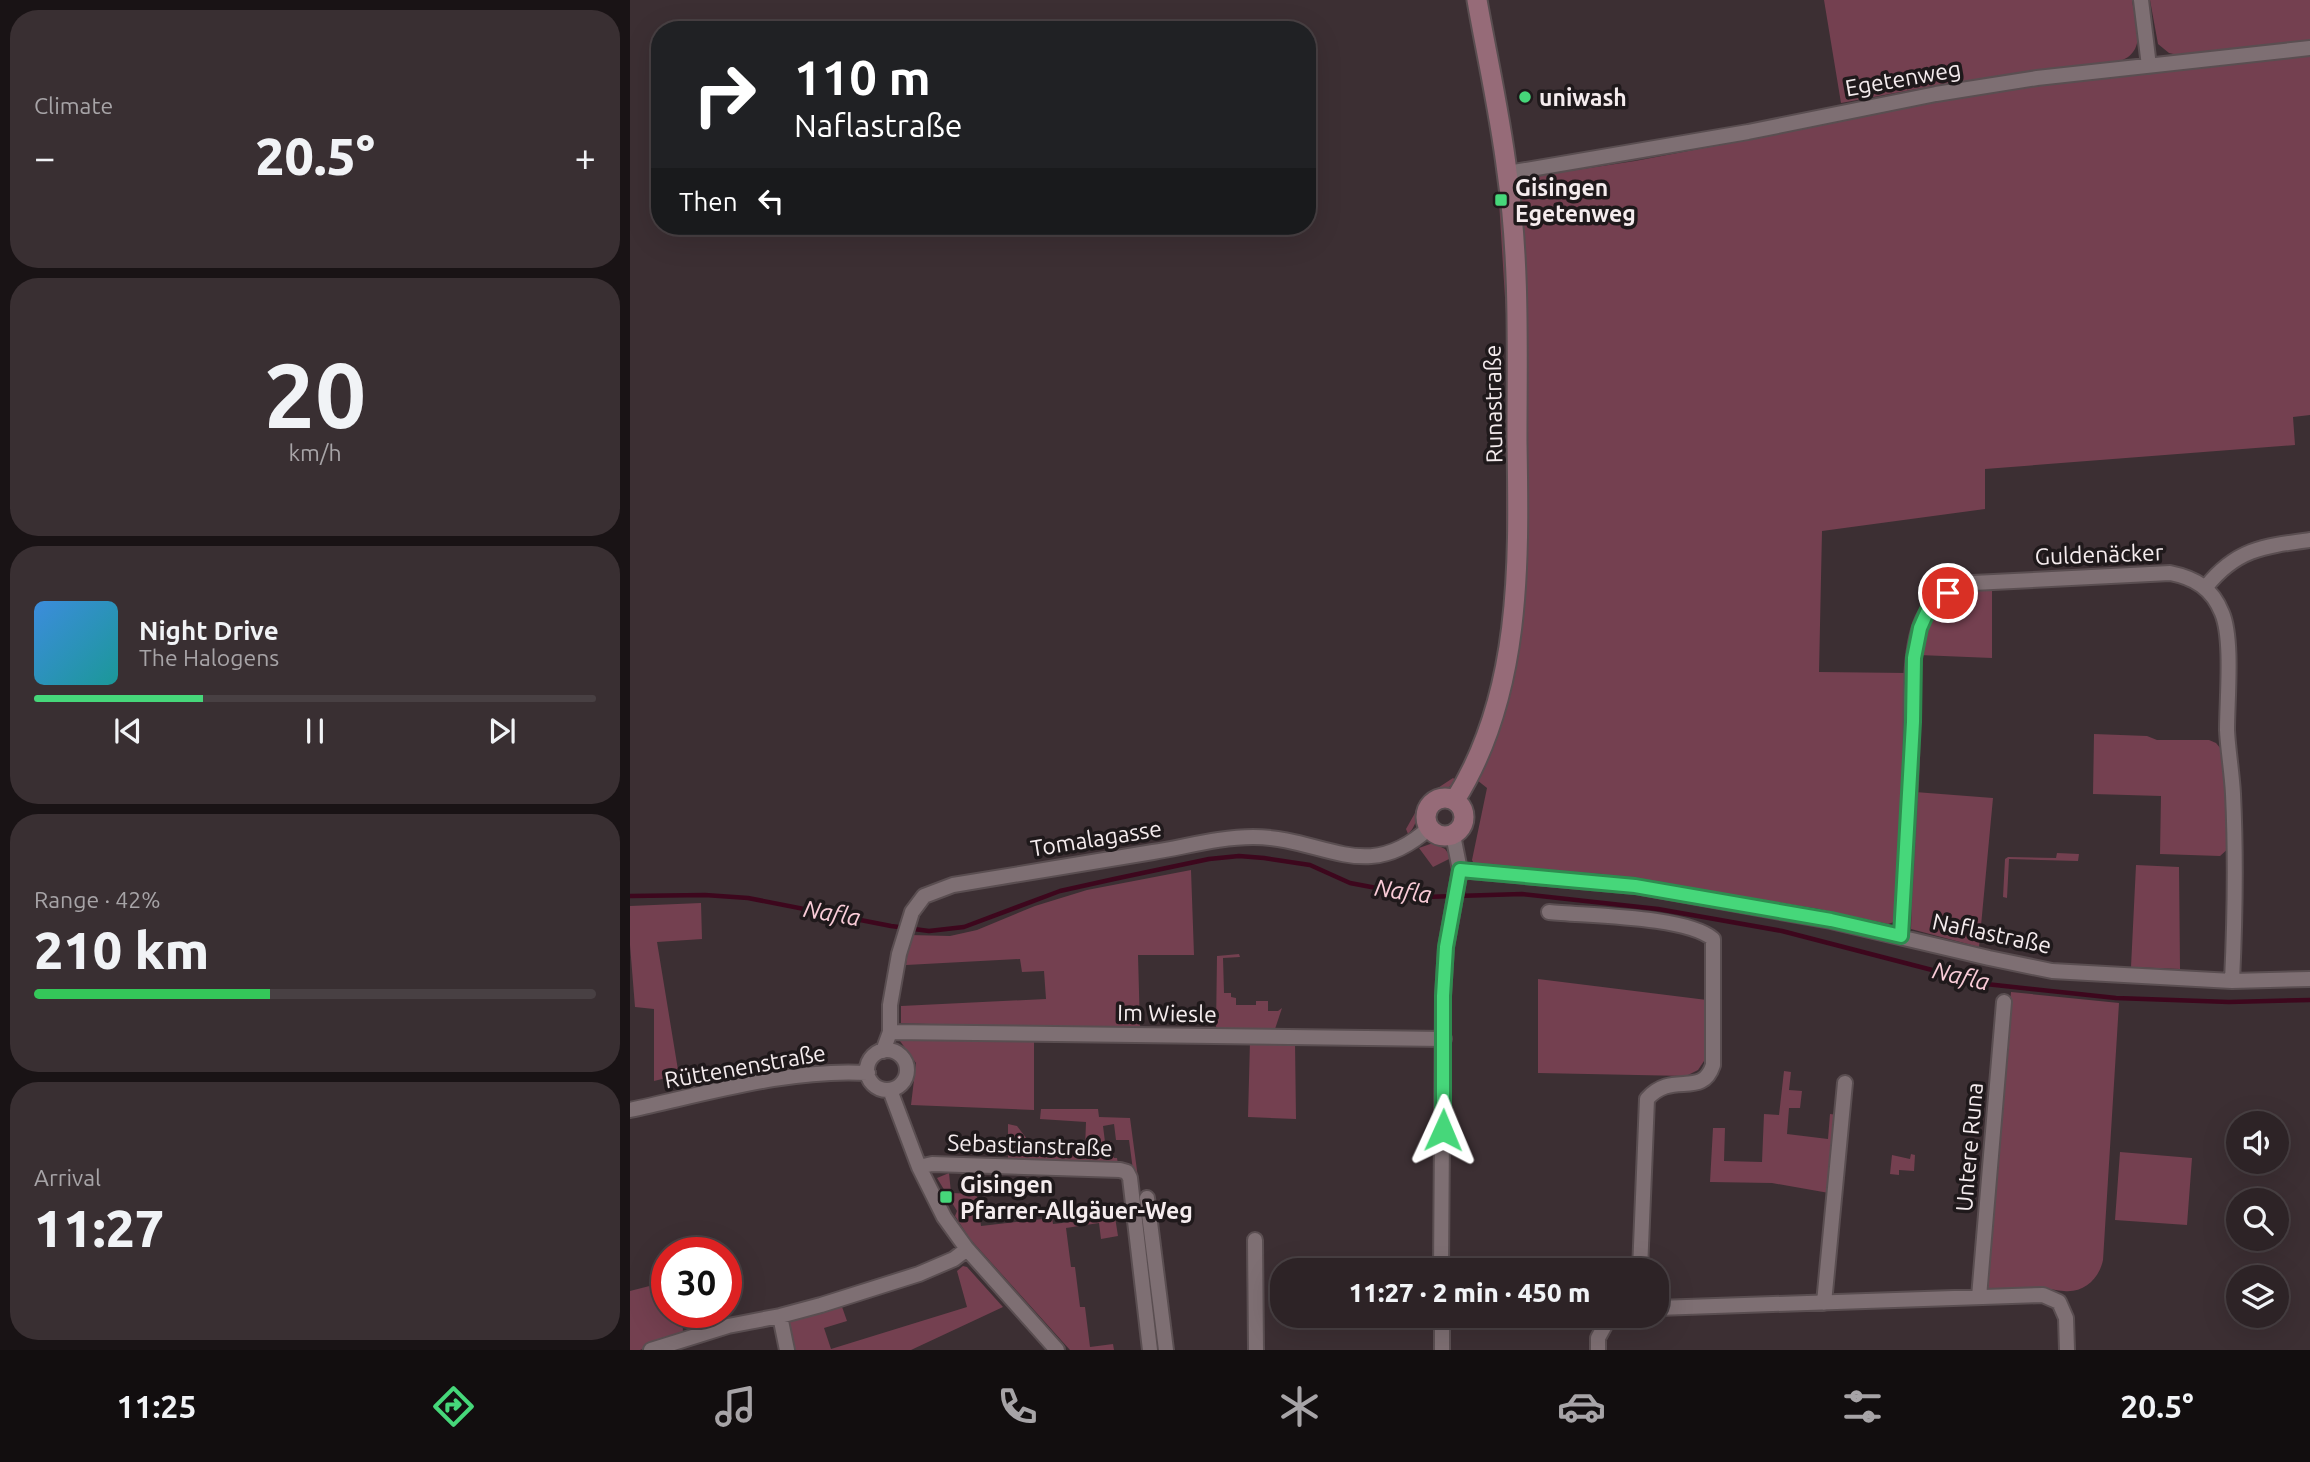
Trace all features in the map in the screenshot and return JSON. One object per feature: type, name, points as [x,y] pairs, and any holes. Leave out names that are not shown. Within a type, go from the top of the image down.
[{"type":"street","name":"Runastraße","points":[[1455,800],[1467,780],[1489,729],[1503,681],[1513,613],[1518,527],[1515,261],[1508,173],[1477,0]]},
{"type":"street","points":[[2141,0],[2149,66]]},
{"type":"street","name":"Egetenweg","points":[[1508,173],[1748,132],[1936,94],[2037,78],[2310,48]]},
{"type":"street","points":[[2232,981],[2235,871],[2227,732],[2227,627],[2219,606],[2206,587],[2222,568],[2246,552],[2277,544],[2310,540]]},
{"type":"street","name":"Guldenäcker","points":[[1901,936],[1914,658],[1920,628],[1928,610],[1948,593],[1973,583],[2163,573],[2186,576],[2206,587]]},
{"type":"street","points":[[1442,798],[1455,800],[1463,809],[1464,822],[1458,832],[1439,836],[1429,828],[1425,816],[1430,804],[1442,798]]},
{"type":"street","name":"Tomalagasse","points":[[883,1051],[890,1032],[890,1004],[901,946],[916,905],[924,896],[953,885],[1251,837],[1302,843],[1350,857],[1372,858],[1396,852],[1429,828]]},
{"type":"street","points":[[1441,1258],[1443,996],[1446,947],[1460,870],[1452,835]]},
{"type":"street","name":"Naflastraße","points":[[1460,870],[1635,886],[1831,920],[2052,971],[2232,981],[2310,979]]},
{"type":"street","points":[[1549,912],[1693,928],[1713,939],[1713,1065],[1710,1074],[1700,1082],[1667,1084],[1656,1088],[1647,1099],[1640,1258]]},
{"type":"street","name":"Untere Runa","points":[[1979,1297],[2004,1002]]},
{"type":"street","name":"Im Wiesle","points":[[890,1032],[1444,1039]]},
{"type":"street","points":[[883,1051],[901,1056],[907,1067],[901,1084],[890,1090],[878,1088],[868,1073],[869,1061],[883,1051]]},
{"type":"street","name":"Rüttenenstraße","points":[[630,1110],[793,1077],[844,1072],[868,1073]]},
{"type":"street","points":[[1824,1303],[1845,1083]]},
{"type":"street","name":"Sebastianstraße","points":[[890,1090],[919,1167],[944,1217],[967,1249],[1057,1350]]},
{"type":"street","name":"Sebastianstraße","points":[[919,1167],[932,1164],[1127,1172],[1130,1178],[1150,1350]]},
{"type":"street","points":[[1147,1198],[1166,1350]]},
{"type":"street","points":[[1255,1240],[1256,1350]]},
{"type":"street","points":[[651,1350],[728,1326],[780,1316],[919,1274],[954,1259],[967,1249]]},
{"type":"street","points":[[1669,1308],[2043,1295],[2059,1302],[2066,1318],[2067,1350]]},
{"type":"street","points":[[780,1316],[787,1350]]},
{"type":"street","points":[[1442,1328],[1442,1350]]},
{"type":"street","points":[[1598,1350],[1598,1338],[1603,1328]]},
{"type":"shaded area","points":[[1824,0],[2132,0],[2138,38],[2132,53],[2114,63],[1933,86],[1841,103]]},
{"type":"shaded area","points":[[2150,0],[2310,0],[2310,42],[2178,55],[2169,53],[2158,44]]},
{"type":"shaded area","points":[[2310,55],[2310,415],[2293,417],[2295,445],[1985,469],[1985,509],[1822,531],[1819,672],[1907,673],[1908,742],[1897,918],[1894,922],[1888,924],[1819,909],[1740,896],[1739,899],[1602,874],[1558,871],[1548,873],[1474,864],[1472,860],[1487,788],[1477,780],[1487,758],[1511,680],[1518,199],[1525,184],[1543,175],[1757,138],[1822,125],[1841,117],[2034,86]]},
{"type":"shaded area","points":[[1498,185],[1501,189],[1507,274],[1510,450],[1506,566],[1506,314]]},
{"type":"shaded area","points":[[1992,589],[1992,658],[1919,655],[1928,622],[1942,604],[1966,593]]},
{"type":"shaded area","points":[[2094,734],[2147,736],[2157,740],[2209,740],[2216,743],[2221,749],[2230,847],[2220,856],[2160,854],[2161,796],[2093,794]]},
{"type":"shaded area","points":[[1453,778],[1456,780],[1452,785],[1423,803],[1408,834],[1406,829],[1424,797]]},
{"type":"shaded area","points":[[1915,792],[1993,798],[1979,947],[1911,929]]},
{"type":"shaded area","points":[[1433,843],[1445,849],[1450,856],[1433,867],[1419,848]]},
{"type":"shaded area","points":[[2057,853],[2079,854],[2078,861],[2009,859],[2007,898],[2003,897],[2005,859],[2056,858]]},
{"type":"shaded area","points":[[2136,865],[2179,867],[2180,969],[2131,967]]},
{"type":"shaded area","points":[[1191,870],[1194,955],[1138,955],[1140,1028],[1067,1029],[901,1023],[901,1006],[1046,999],[1044,971],[1022,972],[1020,959],[906,965],[910,935],[950,936],[977,930],[1035,906],[1087,890]]},
{"type":"shaded area","points":[[701,903],[702,939],[657,942],[678,1070],[703,1069],[654,1081],[654,1009],[635,1007],[630,906]]},
{"type":"shaded area","points":[[1239,954],[1240,957],[1223,958],[1224,993],[1231,993],[1231,997],[1236,998],[1236,1005],[1256,1005],[1256,1001],[1268,1001],[1268,1011],[1282,1008],[1275,1029],[1216,1029],[1217,956]]},
{"type":"shaded area","points":[[1538,979],[1707,1000],[1704,1061],[1698,1070],[1686,1076],[1538,1073]]},
{"type":"shaded area","points":[[2011,992],[2119,1003],[2103,1260],[2094,1279],[2078,1290],[2028,1287],[1986,1290],[1985,1287]]},
{"type":"shaded area","points":[[1034,1039],[1034,1110],[911,1105],[916,1063],[900,1041]]},
{"type":"shaded area","points":[[1250,1041],[1295,1042],[1296,1119],[1248,1117]]},
{"type":"shaded area","points":[[1784,1071],[1791,1072],[1789,1090],[1802,1091],[1800,1108],[1789,1108],[1787,1134],[1828,1139],[1830,1114],[1839,1115],[1829,1193],[1772,1183],[1710,1182],[1713,1128],[1725,1128],[1724,1161],[1762,1162],[1764,1114],[1779,1115]]},
{"type":"shaded area","points":[[1041,1109],[1098,1109],[1099,1117],[1130,1118],[1161,1350],[1157,1350],[1129,1140],[1116,1140],[1114,1124],[1103,1126],[1105,1142],[1111,1141],[1118,1164],[1008,1159],[1008,1124],[1017,1126],[1027,1139],[1027,1149],[1085,1149],[1086,1122],[1040,1119]]},
{"type":"shaded area","points":[[2120,1152],[2192,1158],[2187,1225],[2115,1220]]},
{"type":"shaded area","points":[[1911,1154],[1915,1155],[1914,1171],[1899,1170],[1899,1175],[1890,1174],[1892,1155],[1910,1159]]},
{"type":"shaded area","points":[[949,1173],[951,1193],[977,1194],[981,1226],[1052,1218],[1053,1224],[1115,1217],[1118,1236],[1101,1239],[1099,1223],[1066,1228],[1080,1307],[1085,1307],[1090,1347],[1113,1344],[1114,1350],[1070,1350],[970,1239],[955,1216],[957,1211],[937,1178]]},
{"type":"shaded area","points":[[963,1266],[967,1267],[1003,1307],[911,1350],[791,1350],[785,1327],[790,1319],[841,1304],[847,1321],[824,1328],[831,1349],[967,1307],[957,1271]]},
{"type":"shaded area","points":[[651,1286],[651,1328],[683,1328],[683,1332],[679,1336],[640,1350],[630,1350],[630,1291]]},
{"type":"waterway","name":"Nafla","points":[[630,896],[705,895],[748,898],[929,931],[964,927],[1060,891],[1209,859],[1239,856],[1310,865],[1350,883],[1424,897],[1522,894],[1658,909],[1782,931],[1986,984],[2116,998],[2229,1002],[2310,1000]]},
{"type":"place","name":"uniwash","points":[[1525,97]]},
{"type":"place","name":"Gisingen Egetenweg","points":[[1501,200]]},
{"type":"place","name":"Gisingen Pfarrer-Allgäuer-Weg","points":[[946,1197]]},
{"type":"route","points":[[1443,1130],[1443,996],[1446,947],[1460,870],[1635,886],[1831,920],[1901,936],[1914,658],[1920,628],[1928,610],[1948,593]]}]
